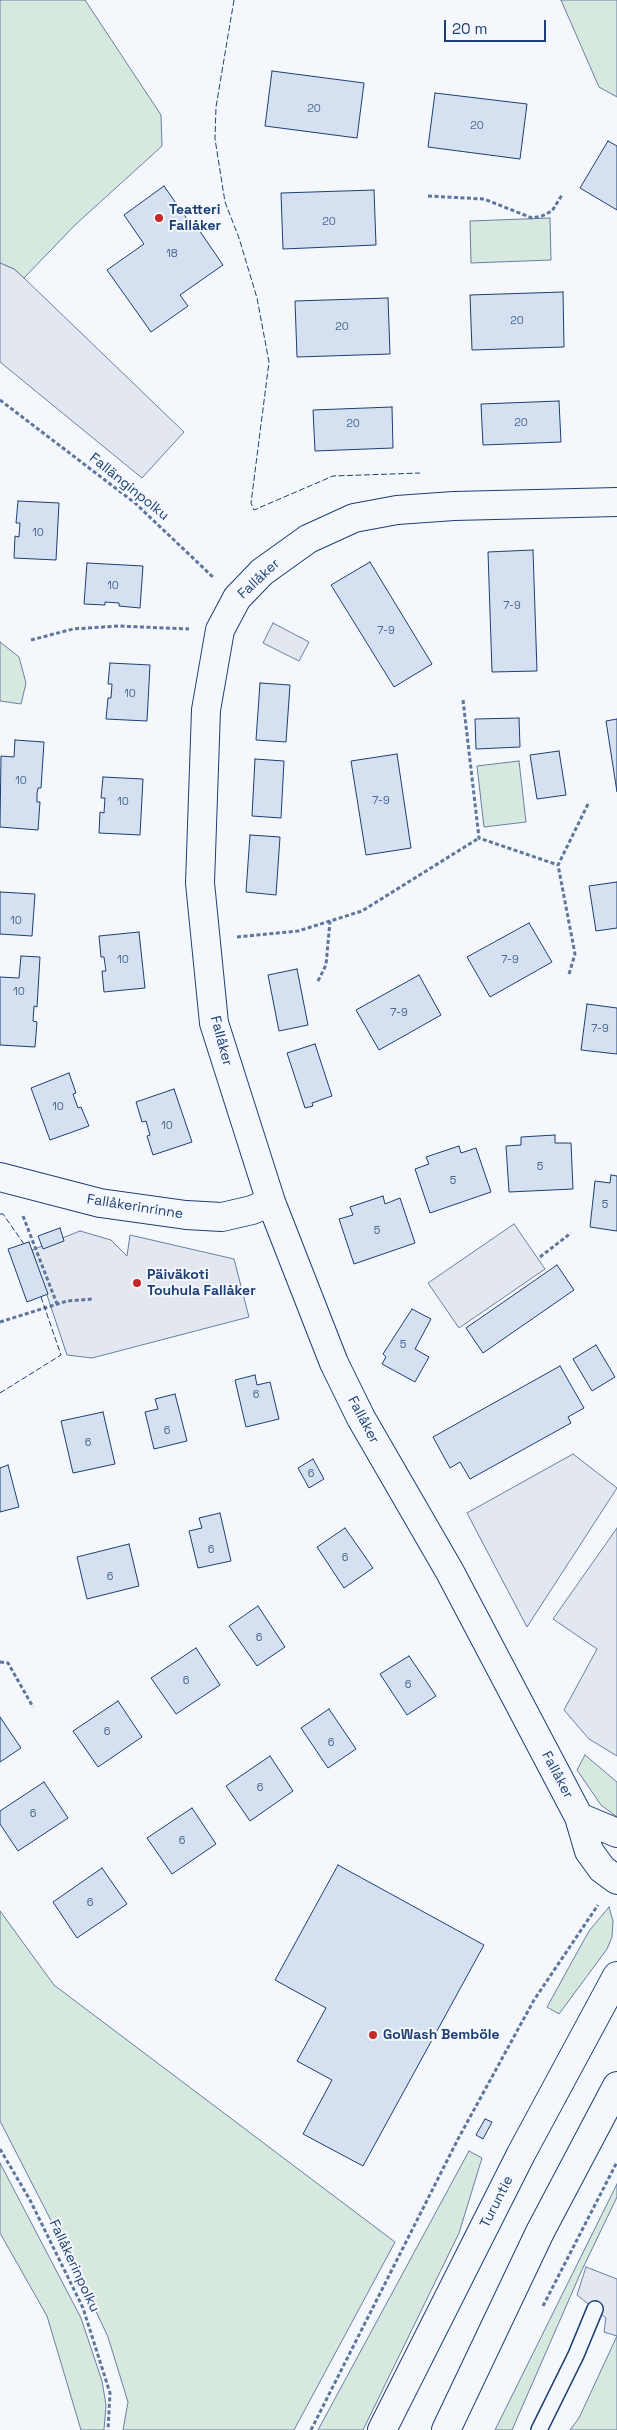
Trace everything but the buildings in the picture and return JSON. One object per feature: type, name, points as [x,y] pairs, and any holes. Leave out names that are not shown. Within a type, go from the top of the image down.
[{"type":"street","name":"Fallåker","points":[[615,1879],[602,1869],[589,1851],[579,1817],[450,1572],[361,1418],[334,1364],[271,1202],[214,1023],[204,939],[200,883],[206,710],[220,630],[238,598],[262,572],[308,539],[354,518],[397,510],[454,506],[617,502]]},
{"type":"street","name":"Fallåkerinrinne","points":[[0,1177],[100,1203],[186,1216],[222,1217],[252,1210],[271,1202]]},
{"type":"street","points":[[579,1817],[617,1834]]},
{"type":"street","name":"Turuntie","points":[[382,2430],[521,2154],[617,1976]]},
{"type":"street","points":[[446,2430],[540,2232],[617,2086]]},
{"type":"lane","points":[[539,2430],[576,2354],[595,2309]]},
{"type":"path","points":[[428,196],[484,198],[532,218],[552,211],[562,195]]},
{"type":"path","name":"Fallänginpolku","points":[[0,400],[135,503],[238,598]]},
{"type":"path","points":[[31,640],[72,629],[118,626],[193,629]]},
{"type":"path","points":[[463,700],[479,838]]},
{"type":"path","points":[[569,974],[575,954],[558,865],[588,804]]},
{"type":"path","points":[[204,939],[298,931],[362,911],[479,838]]},
{"type":"path","points":[[479,838],[558,865]]},
{"type":"path","points":[[318,981],[326,965],[330,921]]},
{"type":"path","points":[[21,1212],[57,1304]]},
{"type":"path","points":[[540,1257],[571,1233]]},
{"type":"path","points":[[0,1322],[67,1301],[93,1299]]},
{"type":"path","points":[[0,1662],[8,1663],[33,1707]]},
{"type":"path","points":[[311,2430],[458,2139],[534,2000],[615,1879]]},
{"type":"path","name":"Fallåkerinpolku","points":[[0,2149],[30,2200],[83,2308],[110,2393],[108,2430]]},
{"type":"path","points":[[542,2307],[617,2162]]},
{"type":"shaded area","points":[[0,0],[85,0],[161,115],[162,146],[75,225],[24,278],[14,269],[0,263]]},
{"type":"shaded area","points":[[561,0],[617,0],[617,97],[599,87]]},
{"type":"shaded area","points":[[550,218],[551,260],[471,263],[470,221]]},
{"type":"shaded area","points":[[0,263],[14,269],[24,278],[184,432],[142,478],[0,362]]},
{"type":"shaded area","points":[[273,623],[309,642],[299,661],[263,643]]},
{"type":"shaded area","points":[[0,642],[19,657],[26,683],[21,704],[0,701]]},
{"type":"shaded area","points":[[519,761],[526,822],[484,827],[477,766]]},
{"type":"shaded area","points":[[514,1224],[545,1269],[459,1328],[428,1283]]},
{"type":"shaded area","points":[[80,1231],[111,1240],[127,1256],[130,1235],[234,1259],[249,1317],[92,1358],[67,1355],[32,1250]]},
{"type":"shaded area","points":[[573,1454],[617,1488],[527,1627],[467,1513]]},
{"type":"shaded area","points":[[617,1528],[617,1756],[589,1739],[564,1710],[597,1649],[553,1619]]},
{"type":"shaded area","points":[[585,1755],[617,1782],[617,1817],[601,1805],[577,1770]]},
{"type":"shaded area","points":[[609,1907],[613,1921],[612,1937],[607,1949],[559,2014],[547,2007],[589,1931]]},
{"type":"shaded area","points":[[0,1911],[54,1985],[395,2242],[294,2430],[123,2430],[128,2402],[108,2337],[80,2277],[0,2121]]},
{"type":"shaded area","points":[[469,2151],[482,2158],[459,2233],[363,2430],[318,2430]]},
{"type":"shaded area","points":[[0,2163],[81,2318],[102,2381],[106,2405],[104,2430],[81,2430],[47,2316],[0,2233]]},
{"type":"shaded area","points":[[617,2184],[617,2197],[581,2272],[512,2430],[495,2430]]},
{"type":"shaded area","points":[[586,2267],[617,2279],[617,2336],[604,2332],[606,2318],[577,2295]]},
{"type":"shaded area","points":[[617,2336],[617,2430],[570,2430],[579,2418]]},
{"type":"fence","points":[[234,0],[216,107],[215,139],[225,202],[239,238],[257,298],[269,362],[251,503],[254,510],[333,476],[420,473]]},
{"type":"fence","points":[[0,1214],[3,1214],[24,1244]]},
{"type":"fence","points":[[0,1393],[61,1355],[41,1297]]},
{"type":"place","name":"Teatteri Fallåker","points":[[159,218]]},
{"type":"place","name":"Päiväkoti Touhula Fallåker","points":[[137,1283]]},
{"type":"place","name":"GoWash Bemböle","points":[[373,2035]]}]
